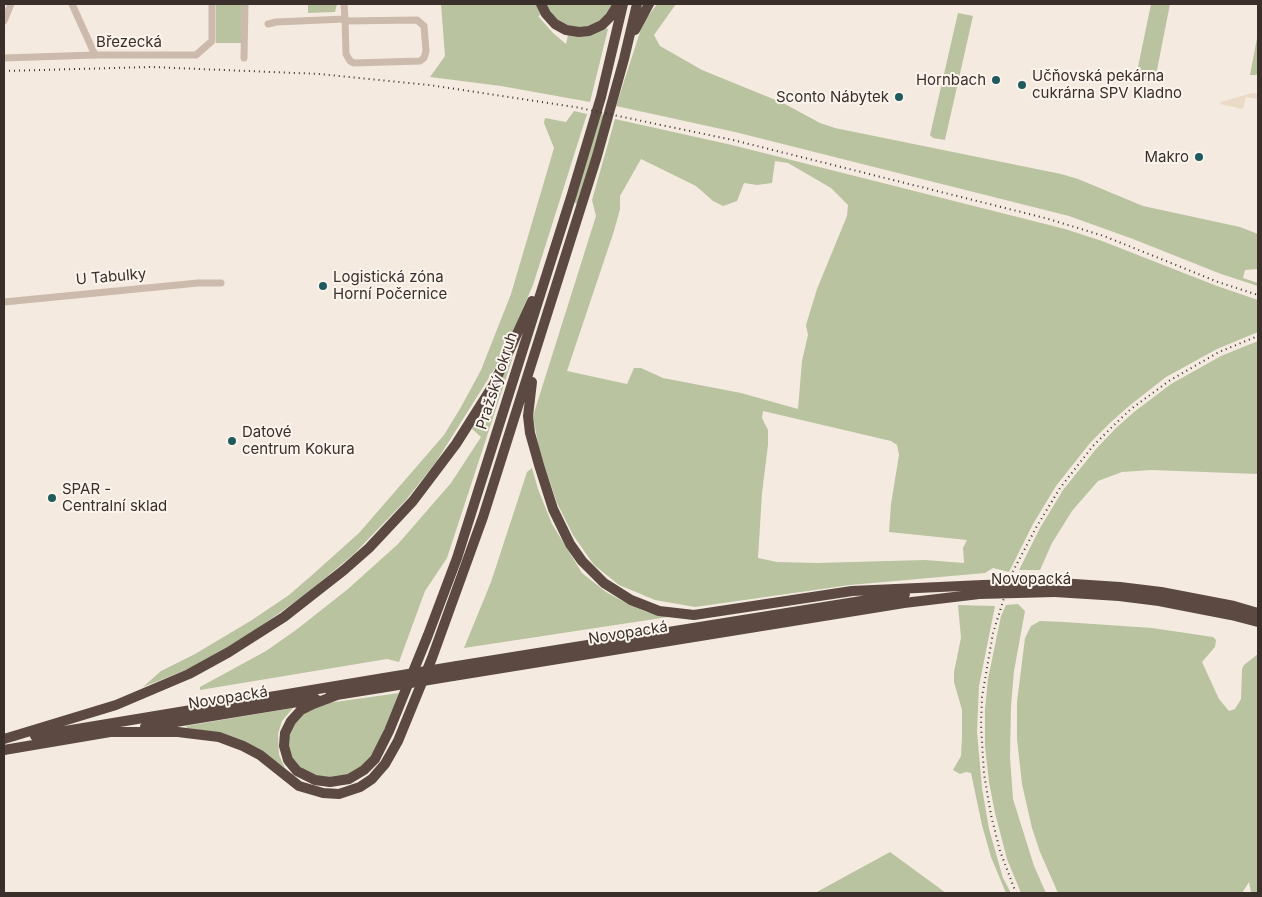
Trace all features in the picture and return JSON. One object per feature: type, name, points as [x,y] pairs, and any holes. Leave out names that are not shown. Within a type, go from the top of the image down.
[{"type":"highway","points":[[541,4],[554,24],[566,30],[579,32],[589,31],[602,25],[610,17],[618,4]]},
{"type":"highway","name":"Pražský okruh","points":[[337,695],[304,708],[290,720],[285,733],[284,742],[288,760],[302,774],[315,780],[330,782],[345,780],[364,770],[375,758],[384,742],[402,699],[457,558],[557,242],[600,97],[623,4]]},
{"type":"highway","name":"Pražský okruh","points":[[110,732],[178,732],[219,737],[260,755],[305,789],[329,794],[345,792],[365,784],[376,775],[391,755],[432,658],[462,578],[538,346],[597,156],[637,4]]},
{"type":"highway","points":[[624,59],[637,26],[649,4]]},
{"type":"highway","points":[[4,740],[116,705],[189,674],[230,652],[284,617],[369,548],[440,467],[476,414],[505,362],[557,242]]},
{"type":"highway","points":[[538,346],[530,390],[528,416],[534,449],[553,509],[570,544],[582,561],[618,594],[659,611],[694,615],[852,591],[981,590]]},
{"type":"highway","name":"Novopacká","points":[[4,740],[455,672],[904,594],[981,590],[1120,587],[1161,592],[1234,606],[1258,613]]},
{"type":"highway","name":"Novopacká","points":[[1057,588],[1159,601],[1258,622]]},
{"type":"highway","name":"Novopacká","points":[[4,750],[337,695],[382,683]]},
{"type":"street","points":[[4,20],[11,4]]},
{"type":"street","points":[[72,4],[95,55]]},
{"type":"street","name":"Březecká","points":[[4,58],[95,55],[196,55],[212,41],[212,4]]},
{"type":"street","points":[[244,58],[245,4]]},
{"type":"street","points":[[268,24],[276,22],[345,20],[417,20],[424,26],[426,51],[424,58],[420,61],[354,63],[350,61],[346,54],[345,20],[344,4]]},
{"type":"street","name":"U Tabulky","points":[[4,302],[198,283],[221,283]]},
{"type":"green space","points":[[216,4],[242,4],[241,43],[216,43]]},
{"type":"green space","points":[[308,4],[337,4],[335,12],[308,13]]},
{"type":"green space","points":[[441,4],[536,4],[541,15],[538,16],[566,44],[568,35],[588,36],[606,28],[608,29],[590,102],[501,86],[430,77],[445,56]]},
{"type":"green space","points":[[546,4],[613,4],[610,12],[600,22],[580,29],[563,24],[552,15]]},
{"type":"green space","points":[[657,4],[676,4],[654,35],[660,46],[702,70],[783,103],[820,123],[835,128],[1061,174],[1078,179],[1143,206],[1240,227],[1258,234],[1258,269],[1245,270],[1243,278],[1258,283],[1258,286],[1221,274],[1069,216],[735,132],[616,106],[641,29]]},
{"type":"green space","points":[[1151,4],[1170,4],[1156,75],[1153,79],[1148,80],[1141,78],[1137,72]]},
{"type":"green space","points":[[958,13],[973,16],[945,140],[933,138],[930,135]]},
{"type":"green space","points":[[1258,33],[1258,74],[1250,75]]},
{"type":"green space","points":[[574,111],[587,114],[533,285],[502,357],[436,462],[406,500],[354,554],[302,597],[234,645],[186,670],[143,687],[161,671],[195,654],[252,620],[289,595],[359,533],[444,435],[481,370],[511,294],[554,148],[544,123],[545,118],[566,122]]},
{"type":"green space","points":[[600,114],[605,115],[577,204],[574,202]]},
{"type":"green space","points":[[615,119],[732,145],[1065,229],[1102,241],[1258,300],[1258,332],[1217,349],[1166,377],[1111,422],[1090,443],[1056,486],[1033,524],[1009,572],[993,568],[985,573],[850,585],[695,607],[655,600],[619,585],[594,565],[573,535],[557,503],[539,449],[533,416],[596,216],[592,200]],"holes":[[[641,159],[696,186],[713,201],[723,206],[737,201],[744,183],[757,185],[772,183],[775,161],[788,163],[831,188],[848,205],[847,216],[817,289],[806,325],[808,335],[802,361],[798,409],[741,393],[663,378],[641,368],[634,368],[627,384],[567,371],[614,231],[620,209],[620,196]],[[763,411],[891,441],[897,445],[899,455],[891,504],[889,532],[967,540],[963,548],[964,563],[925,560],[817,563],[777,562],[758,558],[762,493],[768,445],[768,430],[762,418]]]},
{"type":"green space","points":[[1258,341],[1258,474],[1151,470],[1122,472],[1098,481],[1072,511],[1052,543],[1040,570],[1019,570],[1040,528],[1063,490],[1096,449],[1116,428],[1171,384],[1221,356]]},
{"type":"green space","points":[[513,357],[447,558],[425,591],[399,662],[387,659],[200,690],[200,687],[266,651],[296,630],[348,589],[398,544],[451,483],[481,437],[472,429]]},
{"type":"green space","points":[[532,468],[552,524],[582,573],[606,592],[626,603],[646,612],[668,617],[464,648],[491,582],[527,472]]},
{"type":"green space","points":[[1018,604],[1025,611],[1014,671],[1011,706],[1010,757],[1013,799],[1034,866],[1046,893],[1021,893],[1007,859],[995,813],[985,746],[985,709],[988,679],[1001,616],[1006,605]]},
{"type":"green space","points":[[958,605],[995,606],[979,686],[977,732],[982,788],[989,829],[1003,878],[1011,893],[1006,893],[991,857],[971,773],[960,774],[953,770],[961,756],[962,737],[962,710],[954,682],[954,672],[961,638]]},
{"type":"green space","points":[[1040,621],[1152,628],[1213,637],[1216,640],[1215,647],[1202,662],[1219,699],[1229,711],[1235,709],[1241,699],[1242,669],[1244,665],[1258,654],[1258,893],[1251,892],[1249,882],[1242,893],[1058,893],[1032,828],[1022,784],[1017,739],[1017,702],[1025,638],[1031,626]]},
{"type":"green space","points":[[399,693],[374,754],[365,766],[339,779],[306,774],[288,753],[289,731],[295,719],[321,704]]},
{"type":"green space","points":[[293,708],[282,721],[278,734],[279,755],[285,768],[257,748],[219,733],[187,728],[186,726]]},
{"type":"green space","points":[[890,852],[946,893],[815,893]]},
{"type":"shaded area","points":[[1252,93],[1258,96],[1257,99],[1246,97],[1243,109],[1220,104],[1221,102]]},
{"type":"railway","points":[[4,71],[151,67],[320,74],[429,85],[575,107],[733,140],[1045,218],[1104,236],[1218,282],[1258,295]]},
{"type":"railway","points":[[1016,893],[1000,851],[991,815],[984,774],[981,725],[982,697],[993,633],[1012,573],[1060,488],[1093,446],[1114,425],[1131,409],[1169,381],[1219,352],[1258,336]]},
{"type":"place","name":"Hornbach","points":[[996,80]]},
{"type":"place","name":"Učňovská pekárna cukrárna SPV Kladno","points":[[1022,85]]},
{"type":"place","name":"Sconto Nábytek","points":[[899,97]]},
{"type":"place","name":"Makro","points":[[1199,157]]},
{"type":"place","name":"Logistická zóna Horní Počernice","points":[[323,286]]},
{"type":"place","name":"Datové centrum Kokura","points":[[232,441]]},
{"type":"place","name":"SPAR - Centralní sklad","points":[[52,498]]}]
